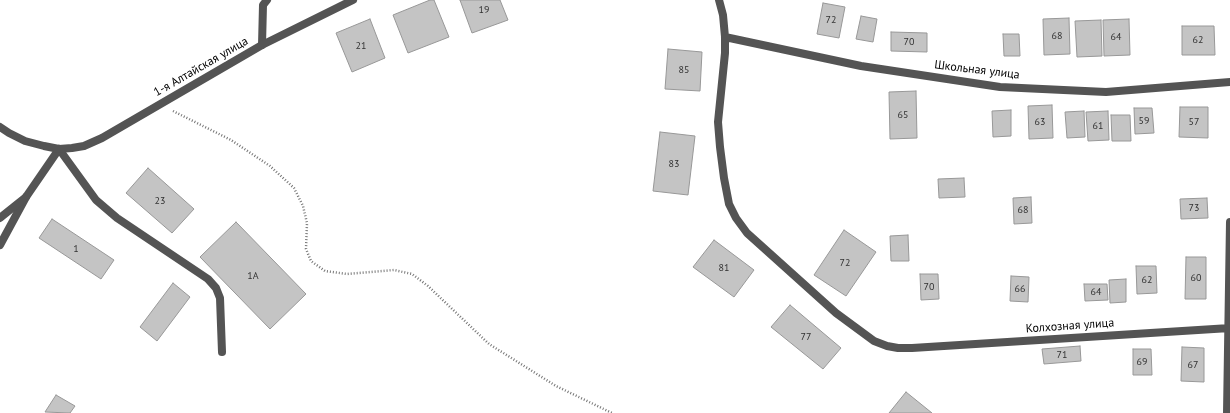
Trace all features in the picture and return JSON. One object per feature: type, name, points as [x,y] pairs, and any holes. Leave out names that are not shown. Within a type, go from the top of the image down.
[{"type":"street","points":[[262,45],[263,5],[267,0]]},
{"type":"street","name":"1-я Алтайская улица","points":[[0,127],[25,141],[44,146],[59,149],[84,146],[102,138],[262,45],[353,0]]},
{"type":"street","name":"Колхозная улица","points":[[719,0],[723,15],[725,53],[718,122],[724,178],[730,204],[736,218],[747,233],[836,313],[874,341],[887,346],[912,348],[1229,328]]},
{"type":"street","name":"Школьная улица","points":[[725,37],[861,66],[1000,86],[1106,92],[1230,82]]},
{"type":"street","points":[[0,245],[26,198],[59,149],[96,200],[117,218],[208,279],[216,288],[220,298],[222,352]]},
{"type":"street","points":[[0,218],[26,198]]},
{"type":"street","points":[[1227,413],[1230,222]]},
{"type":"path","points":[[160,104],[231,140],[270,166],[294,188],[303,206],[306,223],[306,249],[311,261],[325,271],[347,274],[394,270],[412,274],[428,286],[489,344],[556,386],[612,413]]},
{"type":"building","points":[[430,0],[434,0],[449,37],[408,53],[393,15]]},
{"type":"building","points":[[460,0],[500,0],[508,20],[472,33]]},
{"type":"building","points":[[823,3],[845,7],[839,38],[817,34]]},
{"type":"building","points":[[861,16],[877,19],[873,42],[856,39]]},
{"type":"building","points":[[1069,18],[1070,54],[1044,55],[1043,19]]},
{"type":"building","points":[[370,19],[385,58],[352,72],[336,33]]},
{"type":"building","points":[[1129,19],[1130,55],[1104,56],[1103,20]]},
{"type":"building","points":[[1101,20],[1102,56],[1077,57],[1075,21]]},
{"type":"building","points":[[1182,26],[1214,26],[1215,55],[1182,55]]},
{"type":"building","points":[[891,32],[927,33],[927,52],[891,51]]},
{"type":"building","points":[[1003,34],[1019,34],[1020,56],[1004,56]]},
{"type":"building","points":[[668,49],[702,52],[700,91],[665,89]]},
{"type":"building","points":[[916,91],[917,138],[890,139],[889,92]]},
{"type":"building","points":[[1052,105],[1053,138],[1029,139],[1028,106]]},
{"type":"building","points":[[1180,107],[1208,107],[1208,138],[1179,137]]},
{"type":"building","points":[[1134,108],[1152,108],[1154,133],[1135,134]]},
{"type":"building","points":[[1011,110],[1011,136],[993,137],[992,111]]},
{"type":"building","points":[[1084,111],[1085,137],[1067,138],[1065,112]]},
{"type":"building","points":[[1108,111],[1109,140],[1088,141],[1086,112]]},
{"type":"building","points":[[1111,115],[1130,115],[1131,141],[1112,141]]},
{"type":"building","points":[[660,132],[695,136],[688,195],[653,191]]},
{"type":"building","points":[[148,168],[194,209],[172,233],[126,193]]},
{"type":"building","points":[[964,178],[965,197],[939,198],[938,179]]},
{"type":"building","points":[[1031,197],[1032,223],[1014,224],[1013,198]]},
{"type":"building","points":[[1207,198],[1208,218],[1181,219],[1180,199]]},
{"type":"building","points":[[52,219],[114,260],[101,279],[39,238]]},
{"type":"building","points":[[236,222],[306,294],[270,329],[200,257]]},
{"type":"building","points":[[844,230],[876,252],[846,296],[814,275]]},
{"type":"building","points":[[908,235],[909,261],[891,261],[890,236]]},
{"type":"building","points":[[714,240],[754,270],[734,297],[693,267]]},
{"type":"building","points":[[1186,257],[1206,257],[1206,299],[1185,299]]},
{"type":"building","points":[[1136,266],[1156,266],[1157,293],[1137,294]]},
{"type":"building","points":[[920,274],[938,274],[939,299],[921,300]]},
{"type":"building","points":[[1011,276],[1029,277],[1028,302],[1010,301]]},
{"type":"building","points":[[1126,279],[1126,302],[1110,303],[1109,280]]},
{"type":"building","points":[[173,283],[190,297],[157,341],[140,327]]},
{"type":"building","points":[[1084,284],[1107,284],[1108,300],[1085,301]]},
{"type":"building","points":[[790,305],[841,348],[823,369],[771,327]]},
{"type":"building","points":[[1080,346],[1081,361],[1044,364],[1042,349]]},
{"type":"building","points":[[1182,347],[1204,348],[1204,382],[1181,381]]},
{"type":"building","points":[[1133,349],[1151,349],[1152,375],[1133,375]]},
{"type":"building","points":[[906,392],[932,413],[889,413]]},
{"type":"building","points":[[56,395],[75,406],[70,413],[45,412]]}]
